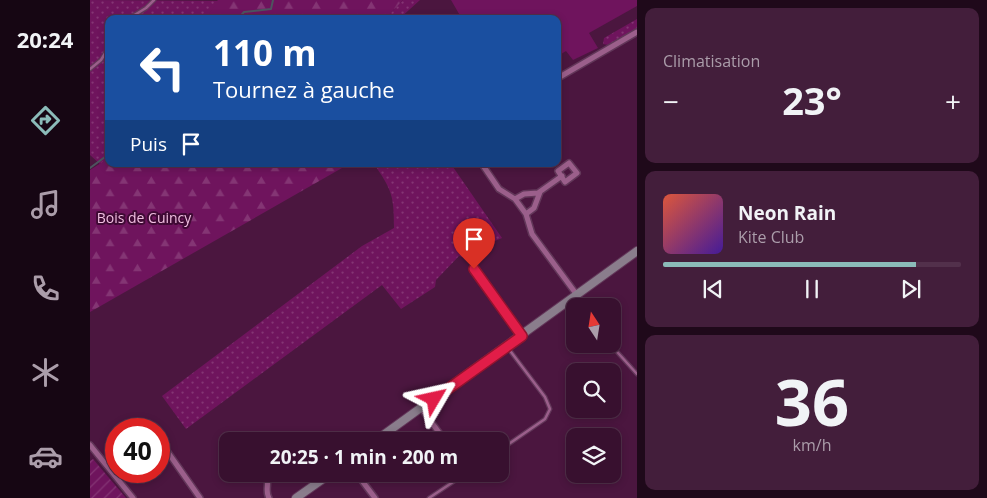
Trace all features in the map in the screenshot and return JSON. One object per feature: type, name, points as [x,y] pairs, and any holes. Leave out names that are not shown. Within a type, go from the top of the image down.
[{"type":"street","points":[[561,76],[637,32]]},
{"type":"street","points":[[484,167],[501,191],[515,199],[526,214],[532,234],[573,298]]},
{"type":"street","points":[[515,199],[524,194],[536,194],[562,176]]},
{"type":"street","points":[[526,214],[534,208],[542,190]]},
{"type":"street","points":[[579,298],[637,251]]},
{"type":"street","points":[[388,432],[566,307]]},
{"type":"street","points":[[421,408],[439,432]]},
{"type":"street","points":[[90,444],[133,498]]},
{"type":"street","points":[[170,455],[200,498]]},
{"type":"street","points":[[268,482],[267,492],[269,498]]},
{"type":"street","points":[[296,498],[319,482]]},
{"type":"street","points":[[363,482],[375,498]]},
{"type":"lane","points":[[135,15],[154,0]]},
{"type":"lane","points":[[90,69],[101,60],[105,54]]},
{"type":"lane","points":[[474,269],[522,336]]},
{"type":"lane","points":[[508,346],[544,397],[550,409],[544,419],[509,444]]},
{"type":"lane","points":[[618,353],[637,374]]},
{"type":"lane","points":[[429,498],[453,482]]},
{"type":"green space","points":[[90,0],[219,1],[208,15],[105,15],[105,161],[100,164],[90,155]]},
{"type":"green space","points":[[403,0],[420,0],[403,15],[389,15]]},
{"type":"green space","points":[[403,0],[389,15],[208,15],[218,1]]},
{"type":"green space","points":[[451,0],[637,0],[637,6],[589,33],[598,48],[573,60],[566,51],[561,54],[561,15],[460,15]]},
{"type":"green space","points":[[637,19],[637,29],[608,45],[603,44],[604,38]]},
{"type":"green space","name":"Bois de Cuincy","points":[[105,161],[105,167],[344,167],[90,312],[90,170]]},
{"type":"green space","points":[[376,167],[453,167],[502,238],[466,258],[459,256],[436,280],[435,287],[401,309],[382,285],[186,429],[162,396],[362,246],[394,228],[391,194],[385,180]]},
{"type":"green space","points":[[93,459],[105,473],[105,483],[113,483],[126,498],[90,498],[90,461]]},
{"type":"waterway","points":[[241,15],[244,12],[271,9],[273,0]]},
{"type":"waterway","points":[[90,168],[105,157]]},
{"type":"route","points":[[434,399],[522,336],[474,269]]}]
